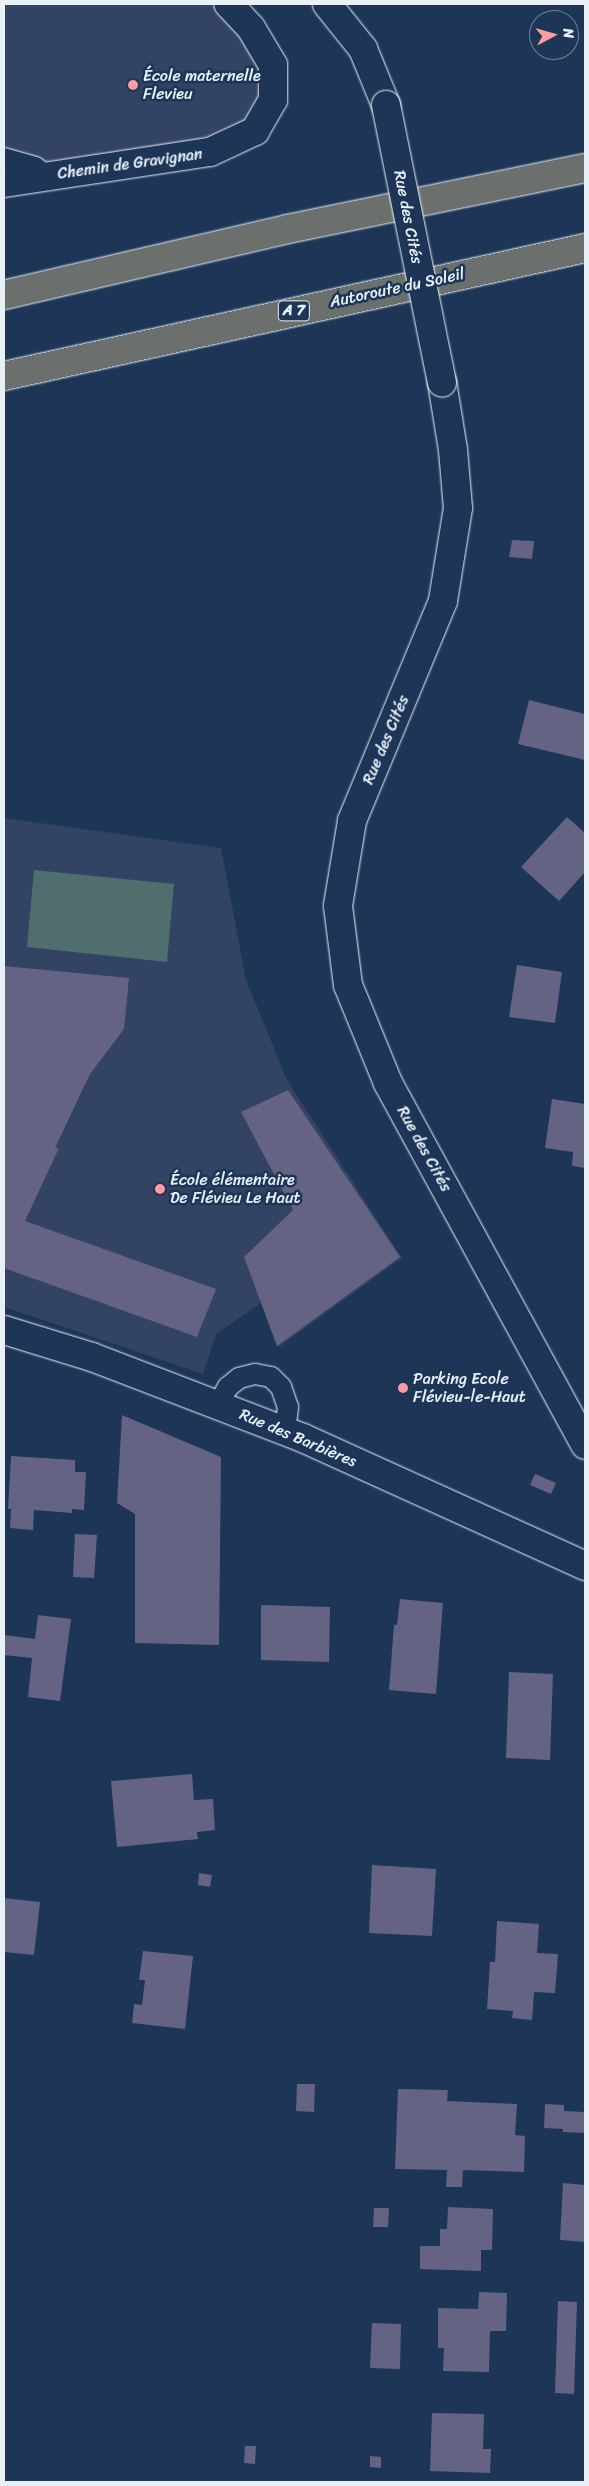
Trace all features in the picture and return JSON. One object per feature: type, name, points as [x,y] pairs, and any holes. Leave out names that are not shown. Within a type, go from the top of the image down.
[{"type":"highway","points":[[4,295],[288,229],[585,168]]},
{"type":"highway","name":"Autoroute du Soleil","points":[[4,376],[585,248]]},
{"type":"street","name":"Chemin de Gravignan","points":[[4,182],[210,152],[254,131],[273,100],[273,65],[252,28],[229,4]]},
{"type":"street","name":"Rue des Cités","points":[[327,4],[363,49],[386,105],[442,382],[453,450],[458,508],[443,601],[352,821],[338,906],[348,985],[388,1083],[585,1445]]},
{"type":"street","name":"Rue des Barbières","points":[[4,1330],[92,1357],[285,1431],[585,1566]]},
{"type":"lane","points":[[4,158],[35,167],[47,176]]},
{"type":"lane","points":[[218,1405],[228,1388],[240,1378],[255,1374],[270,1377],[281,1387],[288,1406],[285,1431]]},
{"type":"shaded area","name":"École maternelle Flevieu","points":[[4,4],[214,4],[252,46],[262,73],[261,97],[242,125],[196,141],[4,171]]},
{"type":"shaded area","points":[[4,818],[221,848],[246,980],[287,1080],[402,1258],[279,1347],[261,1303],[216,1334],[203,1374],[4,1307]]},
{"type":"green space","points":[[34,870],[174,884],[167,962],[27,947]]},
{"type":"building","points":[[512,540],[534,541],[532,559],[509,557]]},
{"type":"building","points":[[529,700],[585,714],[585,760],[518,744]]},
{"type":"building","points":[[567,817],[585,833],[585,872],[559,901],[521,867]]},
{"type":"building","points":[[517,965],[562,972],[555,1023],[509,1017]]},
{"type":"building","points":[[4,966],[129,978],[124,1029],[90,1074],[55,1148],[59,1148],[25,1221],[216,1289],[197,1337],[4,1268]]},
{"type":"building","points":[[288,1090],[400,1257],[277,1346],[244,1257],[293,1210],[241,1112]]},
{"type":"building","points":[[552,1099],[585,1104],[585,1168],[572,1166],[573,1152],[545,1148]]},
{"type":"building","points":[[122,1415],[221,1457],[219,1645],[135,1643],[135,1514],[117,1503]]},
{"type":"building","points":[[11,1456],[75,1460],[75,1472],[86,1472],[84,1510],[72,1509],[72,1513],[34,1510],[33,1530],[10,1528],[11,1509],[8,1509]]},
{"type":"building","points":[[535,1474],[556,1483],[551,1494],[530,1485]]},
{"type":"building","points":[[75,1534],[97,1535],[94,1578],[73,1577]]},
{"type":"building","points":[[400,1599],[443,1603],[436,1694],[389,1690],[394,1625],[397,1625]]},
{"type":"building","points":[[261,1605],[330,1607],[329,1662],[261,1660]]},
{"type":"building","points":[[38,1615],[71,1619],[60,1701],[28,1697],[32,1658],[4,1655],[4,1635],[35,1639]]},
{"type":"building","points":[[509,1672],[553,1674],[550,1760],[506,1758]]},
{"type":"building","points":[[192,1774],[194,1800],[213,1799],[215,1830],[197,1832],[198,1839],[117,1847],[111,1781]]},
{"type":"building","points":[[372,1865],[436,1869],[432,1936],[369,1933]]},
{"type":"building","points":[[199,1873],[212,1875],[210,1887],[198,1885]]},
{"type":"building","points":[[4,1898],[40,1902],[34,1955],[4,1952]]},
{"type":"building","points":[[497,1921],[539,1924],[537,1953],[558,1954],[555,1993],[534,1992],[532,2020],[512,2018],[513,2011],[487,2009],[490,1962],[495,1962]]},
{"type":"building","points":[[143,1951],[193,1956],[185,2029],[132,2023],[134,2004],[142,2005],[145,1980],[139,1980]]},
{"type":"building","points":[[297,2084],[315,2084],[314,2112],[296,2111]]},
{"type":"building","points":[[398,2089],[448,2090],[447,2101],[517,2104],[515,2135],[525,2136],[524,2172],[463,2170],[462,2187],[446,2187],[447,2170],[395,2169]]},
{"type":"building","points":[[545,2104],[564,2105],[564,2111],[585,2112],[584,2133],[563,2132],[563,2129],[544,2128]]},
{"type":"building","points":[[563,2183],[585,2185],[585,2242],[560,2240]]},
{"type":"building","points":[[448,2207],[493,2209],[492,2250],[481,2250],[481,2271],[420,2269],[420,2246],[440,2246],[440,2229],[447,2229]]},
{"type":"building","points":[[374,2208],[389,2208],[388,2227],[373,2227]]},
{"type":"building","points":[[479,2292],[507,2293],[506,2331],[490,2331],[489,2372],[443,2371],[444,2348],[438,2348],[438,2308],[478,2309]]},
{"type":"building","points":[[558,2301],[577,2302],[574,2394],[555,2393]]},
{"type":"building","points":[[372,2323],[401,2324],[400,2369],[370,2368]]},
{"type":"building","points":[[432,2413],[484,2414],[483,2449],[491,2449],[490,2473],[430,2471]]},
{"type":"building","points":[[245,2446],[256,2446],[255,2464],[244,2463]]},
{"type":"building","points":[[370,2456],[381,2457],[381,2468],[370,2467]]},
{"type":"place","name":"École maternelle Flevieu","points":[[133,85]]},
{"type":"place","name":"École élémentaire De Flévieu Le Haut","points":[[160,1189]]},
{"type":"place","name":"Parking Ecole Flévieu-le-Haut","points":[[403,1388]]}]
